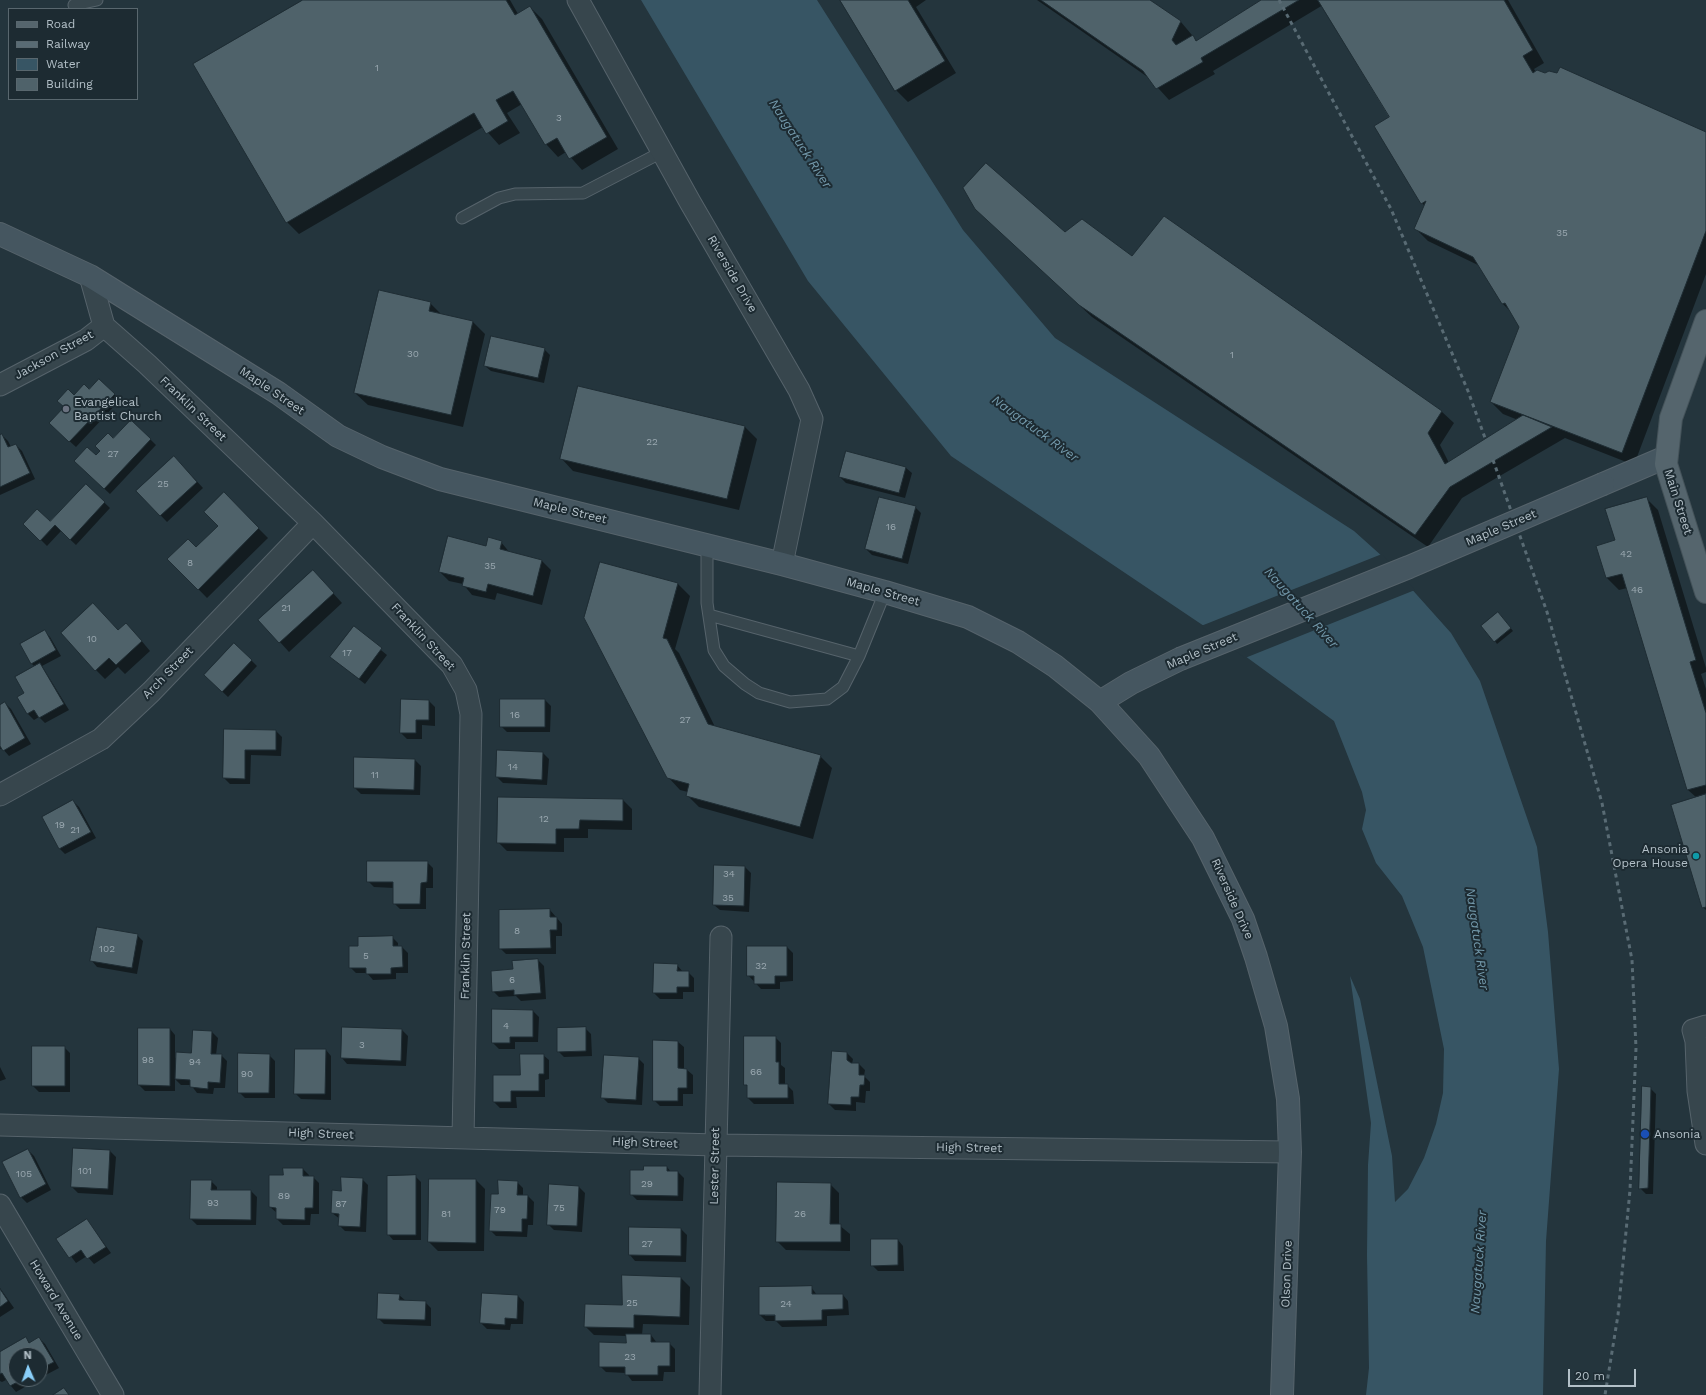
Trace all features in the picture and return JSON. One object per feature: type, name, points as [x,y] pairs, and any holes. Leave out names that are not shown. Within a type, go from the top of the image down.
[{"type":"main road","points":[[0,234],[90,276]]},
{"type":"main road","name":"Maple Street","points":[[90,276],[278,393],[338,436],[382,457],[440,479],[782,564],[885,592],[968,617],[1018,642],[1055,666],[1100,702],[1131,683],[1180,659],[1409,567],[1666,457]]},
{"type":"main road","name":"Main Street","points":[[1705,582],[1666,464],[1666,457],[1670,418],[1706,321]]},
{"type":"main road","name":"Riverside Drive","points":[[1100,702],[1153,763],[1203,838],[1243,918],[1276,1026],[1288,1098],[1290,1152]]},
{"type":"main road","name":"Olson Drive","points":[[1282,1395],[1290,1152]]},
{"type":"street","name":"Riverside Drive","points":[[578,0],[662,152],[799,390],[812,419],[782,564]]},
{"type":"street","name":"Jackson Street","points":[[0,385],[86,340],[104,326],[90,276]]},
{"type":"street","name":"Franklin Street","points":[[104,326],[147,364],[313,523],[452,665],[461,679],[470,701],[471,714],[463,1138]]},
{"type":"street","name":"Arch Street","points":[[0,795],[101,739],[151,692],[313,523]]},
{"type":"street","name":"Lester Street","points":[[710,1395],[721,937]]},
{"type":"street","points":[[1700,1028],[1696,1041],[1698,1091],[1706,1144]]},
{"type":"street","name":"High Street","points":[[0,1125],[716,1145],[1290,1152]]},
{"type":"street","name":"Howard Avenue","points":[[0,1205],[113,1395]]},
{"type":"lane","points":[[74,5],[97,0]]},
{"type":"lane","points":[[462,218],[499,198],[515,194],[583,193],[662,152]]},
{"type":"lane","points":[[707,546],[709,616],[714,650],[724,666],[745,684],[759,693],[790,702],[827,699],[843,687],[885,592]]},
{"type":"lane","points":[[709,616],[858,656]]},
{"type":"water","name":"Naugatuck River","points":[[641,0],[817,0],[963,230],[1055,338],[1354,531],[1383,557],[1451,633],[1480,681],[1537,847],[1548,932],[1559,1069],[1546,1241],[1543,1395],[1366,1395],[1369,1368],[1367,1255],[1368,1165],[1371,1123],[1350,976],[1360,999],[1392,1156],[1395,1202],[1408,1189],[1424,1158],[1436,1124],[1443,1093],[1444,1049],[1423,947],[1402,896],[1376,863],[1362,829],[1366,810],[1362,792],[1334,721],[1204,626],[951,456],[808,281]]},
{"type":"pier","points":[[1382,554],[1415,590],[1245,658],[1201,626]]},
{"type":"building","points":[[303,0],[506,0],[515,15],[530,6],[607,137],[569,159],[557,138],[545,145],[513,91],[496,100],[508,121],[486,134],[474,113],[286,223],[193,64]]},
{"type":"building","points":[[840,0],[908,0],[945,61],[895,91]]},
{"type":"building","points":[[1041,0],[1150,0],[1181,21],[1172,40],[1176,45],[1193,35],[1196,41],[1261,0],[1299,0],[1201,58],[1203,62],[1156,89],[1143,71]]},
{"type":"building","points":[[1318,0],[1504,0],[1533,50],[1523,56],[1533,73],[1537,70],[1545,73],[1549,71],[1557,73],[1560,67],[1706,132],[1706,231],[1622,453],[1490,402],[1519,327],[1505,303],[1502,304],[1473,257],[1414,229],[1426,201],[1421,204],[1374,126],[1389,117]]},
{"type":"building","points":[[986,163],[1065,232],[1082,219],[1132,256],[1164,216],[1442,411],[1428,433],[1445,464],[1523,415],[1552,427],[1450,487],[1415,535],[1079,305],[975,209],[963,188]]},
{"type":"building","points":[[379,290],[431,302],[429,311],[473,321],[451,415],[354,393]]},
{"type":"building","points":[[491,336],[545,348],[538,378],[484,366]]},
{"type":"building","points":[[99,379],[115,394],[69,442],[49,423],[64,407],[57,401],[68,389],[74,395],[84,384],[89,389]]},
{"type":"building","points":[[578,386],[745,426],[727,499],[560,459]]},
{"type":"building","points":[[131,420],[151,439],[104,489],[74,461],[87,447],[96,455],[100,451],[95,446],[108,433],[113,438]]},
{"type":"building","points":[[2,434],[8,447],[16,444],[30,473],[0,487],[0,435]]},
{"type":"building","points":[[846,451],[906,467],[899,493],[839,477]]},
{"type":"building","points":[[174,456],[197,482],[160,516],[136,491]]},
{"type":"building","points":[[86,484],[105,502],[70,540],[55,525],[40,541],[23,524],[37,509],[50,521]]},
{"type":"building","points":[[224,492],[259,528],[198,590],[167,559],[188,539],[196,547],[218,526],[204,512]]},
{"type":"building","points":[[879,497],[916,506],[902,559],[865,549]]},
{"type":"building","points":[[1647,497],[1696,660],[1690,662],[1706,713],[1706,785],[1687,790],[1622,574],[1606,578],[1596,546],[1615,540],[1605,509]]},
{"type":"building","points":[[448,536],[486,546],[488,537],[502,541],[500,549],[542,560],[533,596],[488,584],[486,592],[462,586],[464,578],[439,572]]},
{"type":"building","points":[[600,562],[678,583],[663,638],[667,639],[708,724],[821,755],[800,827],[686,796],[689,784],[667,778],[584,618]]},
{"type":"building","points":[[313,570],[334,593],[279,643],[258,620]]},
{"type":"building","points":[[93,603],[118,630],[126,623],[142,641],[116,665],[109,658],[95,671],[61,633]]},
{"type":"building","points":[[1498,612],[1511,628],[1494,642],[1481,626]]},
{"type":"building","points":[[354,626],[382,648],[359,679],[330,657]]},
{"type":"building","points":[[45,630],[56,650],[31,664],[20,644]]},
{"type":"building","points":[[234,643],[252,660],[222,692],[204,675]]},
{"type":"building","points":[[40,663],[64,704],[39,718],[34,710],[27,714],[17,697],[24,693],[15,677]]},
{"type":"building","points":[[401,699],[429,700],[429,720],[416,720],[416,733],[400,733]]},
{"type":"building","points":[[500,699],[545,699],[545,727],[500,727]]},
{"type":"building","points":[[5,702],[25,738],[3,751],[0,746],[0,705]]},
{"type":"building","points":[[224,729],[276,730],[276,750],[245,750],[245,779],[223,778]]},
{"type":"building","points":[[497,750],[543,752],[542,780],[496,777]]},
{"type":"building","points":[[354,757],[415,759],[414,790],[354,788]]},
{"type":"building","name":"Ansonia Opera House","points":[[1706,794],[1706,907],[1702,908],[1671,805]]},
{"type":"building","points":[[498,797],[623,799],[623,821],[580,820],[579,829],[556,829],[556,844],[497,843]]},
{"type":"building","points":[[73,800],[91,832],[59,849],[42,817]]},
{"type":"building","points":[[367,861],[428,861],[427,882],[421,883],[420,904],[393,904],[393,882],[367,882]]},
{"type":"building","points":[[714,865],[745,866],[744,906],[713,905]]},
{"type":"building","points":[[550,909],[550,917],[557,917],[557,930],[550,930],[551,948],[499,949],[499,910]]},
{"type":"building","points":[[97,927],[138,934],[132,968],[90,961]]},
{"type":"building","points":[[393,936],[393,946],[402,946],[403,967],[391,968],[391,974],[366,974],[366,968],[349,968],[349,946],[358,946],[358,937]]},
{"type":"building","points":[[747,946],[787,946],[787,976],[775,976],[775,984],[754,984],[754,976],[747,976]]},
{"type":"building","points":[[538,959],[541,993],[514,995],[514,990],[492,992],[491,971],[513,969],[512,961]]},
{"type":"building","points":[[654,963],[678,964],[677,971],[689,971],[689,987],[677,987],[677,993],[653,993]]},
{"type":"building","points":[[492,1009],[533,1010],[533,1037],[510,1037],[510,1043],[492,1043]]},
{"type":"building","points":[[342,1027],[402,1029],[401,1061],[341,1058]]},
{"type":"building","points":[[586,1027],[586,1051],[557,1052],[557,1028]]},
{"type":"building","points":[[138,1028],[170,1028],[170,1086],[138,1085]]},
{"type":"building","points":[[193,1030],[212,1031],[211,1054],[222,1054],[220,1083],[208,1082],[208,1089],[190,1087],[190,1080],[175,1079],[176,1052],[191,1053]]},
{"type":"building","points":[[744,1036],[776,1036],[776,1062],[779,1062],[779,1084],[788,1084],[788,1098],[747,1098],[747,1085],[744,1085]]},
{"type":"building","points":[[653,1040],[678,1041],[678,1068],[687,1069],[687,1088],[678,1088],[678,1101],[653,1101]]},
{"type":"building","points":[[32,1046],[65,1046],[65,1086],[32,1086]]},
{"type":"building","points":[[295,1049],[326,1049],[325,1094],[294,1094]]},
{"type":"building","points":[[832,1051],[847,1052],[847,1060],[851,1063],[859,1063],[859,1075],[865,1075],[864,1085],[860,1085],[859,1097],[851,1097],[851,1105],[828,1104]]},
{"type":"building","points":[[238,1053],[270,1054],[269,1093],[238,1093]]},
{"type":"building","points":[[520,1054],[544,1054],[544,1074],[539,1074],[539,1091],[511,1091],[511,1102],[493,1102],[493,1075],[520,1075]]},
{"type":"building","points":[[604,1055],[639,1057],[636,1100],[601,1098]]},
{"type":"building","name":"Ansonia","points":[[1642,1086],[1651,1087],[1650,1124],[1648,1188],[1639,1189]]},
{"type":"building","points":[[73,1148],[110,1150],[108,1189],[71,1187]]},
{"type":"building","points":[[28,1149],[46,1184],[20,1198],[2,1162]]},
{"type":"building","points":[[644,1166],[667,1166],[667,1171],[678,1171],[678,1196],[630,1195],[630,1170],[643,1170]]},
{"type":"building","points":[[283,1168],[303,1168],[303,1176],[314,1176],[313,1208],[305,1208],[305,1220],[276,1219],[276,1208],[269,1207],[269,1175],[283,1175]]},
{"type":"building","points":[[416,1175],[416,1235],[387,1235],[387,1176]]},
{"type":"building","points":[[341,1177],[363,1178],[360,1227],[338,1226],[339,1214],[331,1213],[332,1190],[341,1191]]},
{"type":"building","points":[[429,1179],[476,1179],[476,1243],[428,1242]]},
{"type":"building","points":[[191,1180],[212,1180],[211,1190],[251,1190],[251,1220],[190,1219]]},
{"type":"building","points":[[498,1180],[518,1181],[517,1195],[528,1195],[527,1219],[522,1219],[522,1232],[489,1231],[491,1194],[498,1194]]},
{"type":"building","points":[[777,1182],[831,1183],[830,1224],[841,1224],[841,1242],[776,1242]]},
{"type":"building","points":[[549,1184],[579,1186],[577,1226],[547,1225]]},
{"type":"building","points":[[87,1219],[106,1247],[87,1259],[81,1250],[69,1258],[56,1239]]},
{"type":"building","points":[[629,1227],[681,1228],[681,1256],[629,1255]]},
{"type":"building","points":[[871,1239],[898,1239],[898,1265],[871,1266]]},
{"type":"building","points":[[622,1275],[681,1277],[680,1317],[634,1315],[634,1328],[584,1327],[585,1304],[622,1305]]},
{"type":"building","points":[[812,1286],[812,1294],[843,1294],[843,1309],[822,1310],[822,1320],[775,1321],[775,1315],[759,1315],[759,1287]]},
{"type":"building","points":[[0,1289],[8,1301],[0,1307]]},
{"type":"building","points":[[378,1293],[400,1294],[399,1300],[426,1301],[425,1320],[377,1319]]},
{"type":"building","points":[[482,1293],[518,1295],[517,1319],[505,1318],[505,1325],[480,1323]]},
{"type":"building","points":[[626,1334],[651,1334],[651,1342],[670,1342],[670,1366],[658,1366],[658,1375],[625,1375],[625,1367],[599,1367],[599,1342],[626,1343]]},
{"type":"building","points":[[26,1337],[29,1343],[39,1337],[45,1347],[9,1347]]},
{"type":"building","points":[[8,1347],[8,1383],[2,1373],[0,1374],[0,1352]]},
{"type":"building","points":[[48,1352],[54,1362],[48,1365]]},
{"type":"building","points":[[64,1388],[69,1395],[53,1395]]},
{"type":"railway","points":[[1279,0],[1391,209],[1468,391],[1485,438]]},
{"type":"railway","points":[[1493,460],[1547,612],[1602,803],[1632,960],[1636,1048],[1630,1190],[1618,1315],[1605,1395]]},
{"type":"place","name":"Evangelical Baptist Church","points":[[66,409]]},
{"type":"place","name":"Ansonia Opera House","points":[[1696,856]]},
{"type":"place","name":"Ansonia","points":[[1645,1134]]}]
